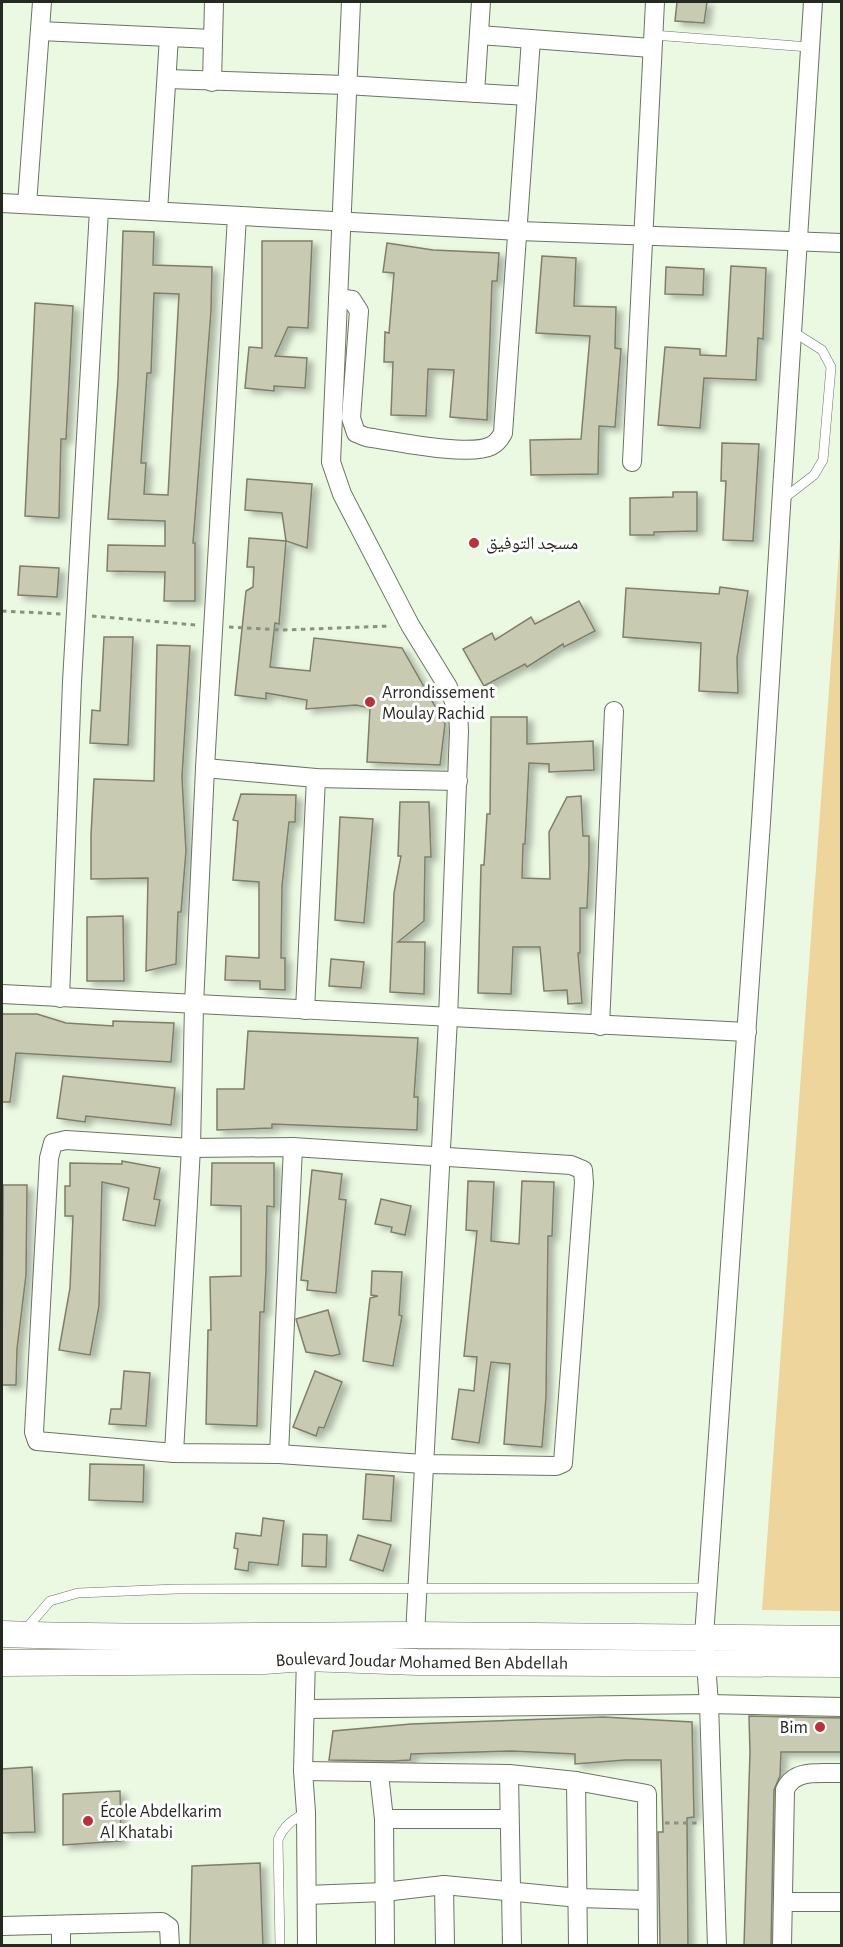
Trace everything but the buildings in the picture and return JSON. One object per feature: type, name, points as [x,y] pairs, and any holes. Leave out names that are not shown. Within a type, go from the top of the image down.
[{"type":"main road","name":"Boulevard Joudar Mohamed Ben Abdellah","points":[[12,1634],[142,1639],[415,1635],[842,1639]]},
{"type":"main road","name":"Boulevard Joudar Mohamed Ben Abdellah","points":[[2,1663],[264,1661],[306,1658],[417,1662],[842,1664]]},
{"type":"street","points":[[27,204],[42,2]]},
{"type":"street","points":[[212,82],[214,2]]},
{"type":"street","points":[[351,2],[331,462],[334,477],[410,625],[448,687],[458,711],[458,781],[448,1018],[415,1635]]},
{"type":"street","points":[[475,93],[481,2]]},
{"type":"street","points":[[632,462],[655,2]]},
{"type":"street","points":[[717,1946],[711,1822],[709,1704],[704,1636],[747,1032],[813,2]]},
{"type":"street","points":[[40,31],[212,39]]},
{"type":"street","points":[[479,35],[531,39],[652,42]]},
{"type":"street","points":[[158,212],[169,37]]},
{"type":"street","points":[[338,298],[352,300],[359,311],[351,418],[357,433],[366,437],[472,451],[490,447],[498,442],[503,433],[531,39]]},
{"type":"street","points":[[166,79],[346,85],[527,96]]},
{"type":"street","points":[[2,203],[519,231],[842,243]]},
{"type":"street","points":[[60,998],[72,682],[99,210]]},
{"type":"street","points":[[174,1453],[191,1148],[194,1005],[205,768],[237,216]]},
{"type":"street","points":[[600,1026],[614,711]]},
{"type":"street","points":[[205,768],[316,778],[458,781]]},
{"type":"street","points":[[305,1010],[316,778]]},
{"type":"street","points":[[2,994],[747,1032]]},
{"type":"street","points":[[66,1140],[191,1148],[293,1147],[571,1165],[582,1170],[584,1183],[563,1463],[556,1466],[423,1464],[279,1454],[174,1453],[37,1442],[34,1432],[43,1261],[49,1158],[53,1143],[66,1140]]},
{"type":"street","points":[[279,1454],[293,1147]]},
{"type":"street","points":[[306,1658],[303,1771],[306,1812],[307,1946]]},
{"type":"street","points":[[306,1709],[709,1704],[842,1707]]},
{"type":"street","points":[[303,1771],[379,1774],[509,1774],[576,1781],[647,1794],[645,1900],[648,1946]]},
{"type":"street","points":[[782,1946],[785,1790],[789,1780],[797,1775],[842,1773]]},
{"type":"street","points":[[379,1774],[384,1820],[385,1946]]},
{"type":"street","points":[[509,1774],[512,1946]]},
{"type":"street","points":[[576,1781],[578,1946]]},
{"type":"street","points":[[384,1820],[509,1819]]},
{"type":"street","points":[[307,1895],[384,1892],[444,1885],[579,1898],[645,1900]]},
{"type":"street","points":[[444,1885],[445,1946]]},
{"type":"street","points":[[784,1902],[842,1902]]},
{"type":"street","points":[[2,1926],[162,1922],[169,1927],[170,1946]]},
{"type":"street","points":[[61,1925],[61,1946]]},
{"type":"lane","points":[[652,42],[809,47]]},
{"type":"lane","points":[[781,501],[814,475],[823,460],[831,367],[822,350],[792,330]]},
{"type":"lane","points":[[12,1634],[50,1601],[78,1593],[176,1589],[417,1591],[707,1588]]},
{"type":"lane","points":[[280,1946],[278,1840],[282,1830],[291,1821],[306,1812]]},
{"type":"path","points":[[646,1823],[711,1822]]},
{"type":"shaded area","points":[[841,525],[841,1611],[762,1610]]},
{"type":"place","name":"مسجد التوفيق","points":[[474,543]]},
{"type":"place","name":"Arrondissement Moulay Rachid","points":[[370,702]]},
{"type":"place","name":"Bim","points":[[820,1727]]},
{"type":"place","name":"École Abdelkarim Al Khatabi","points":[[88,1821]]}]
